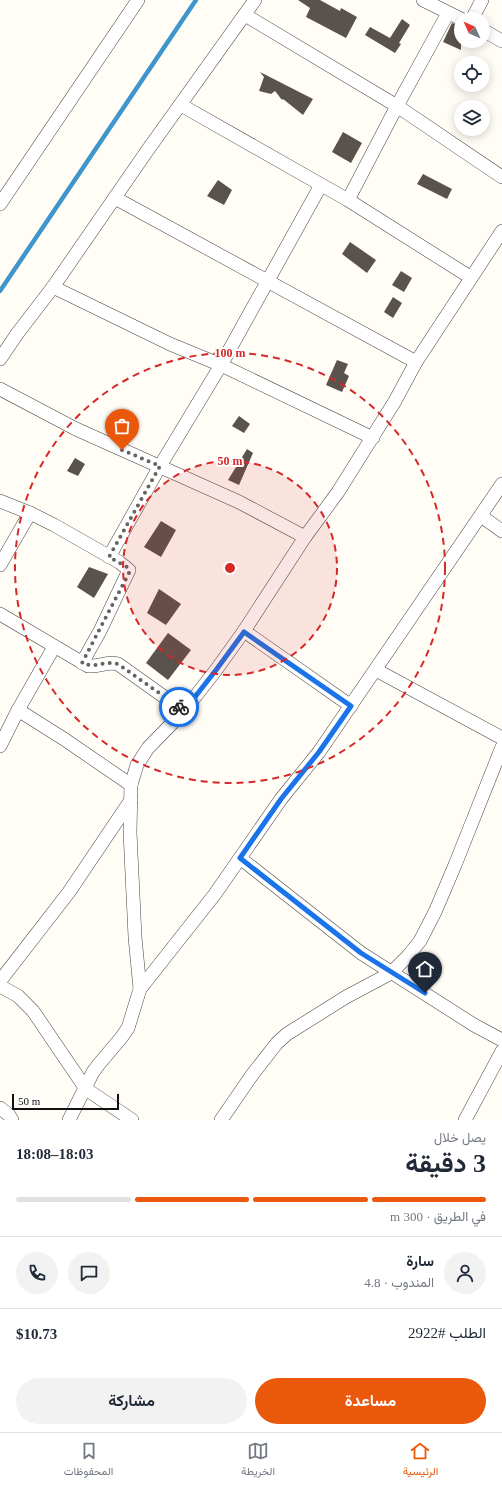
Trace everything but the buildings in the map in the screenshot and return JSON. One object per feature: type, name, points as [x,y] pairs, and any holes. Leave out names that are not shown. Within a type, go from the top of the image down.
[{"type":"street","points":[[0,204],[138,0]]},
{"type":"street","points":[[0,359],[53,287],[181,106],[212,59],[255,0]]},
{"type":"street","points":[[423,0],[454,16]]},
{"type":"street","points":[[476,12],[482,0]]},
{"type":"street","points":[[348,200],[448,13]]},
{"type":"street","points":[[245,15],[397,106],[502,176]]},
{"type":"street","points":[[490,34],[502,41]]},
{"type":"street","points":[[181,106],[348,200],[470,277]]},
{"type":"street","points":[[109,557],[160,466],[221,365],[321,185]]},
{"type":"street","points":[[115,198],[416,362]]},
{"type":"street","points":[[140,989],[135,937],[130,832],[131,785],[137,765],[148,748],[184,711],[244,632],[305,537],[338,492],[373,438],[416,362],[470,277],[502,231]]},
{"type":"street","points":[[53,287],[170,344],[221,365],[373,438]]},
{"type":"street","points":[[0,389],[76,429],[239,502],[305,537]]},
{"type":"street","points":[[69,1120],[99,1064],[128,1028],[140,989],[215,894],[281,799],[319,752],[502,484]]},
{"type":"street","points":[[0,501],[30,512],[81,540],[127,567],[129,570],[129,573],[82,663]]},
{"type":"street","points":[[0,565],[30,512]]},
{"type":"street","points":[[481,516],[502,531]]},
{"type":"street","points":[[0,614],[82,663],[94,666],[112,662],[118,664],[184,711]]},
{"type":"street","points":[[244,632],[351,706]]},
{"type":"street","points":[[0,746],[18,710],[54,647]]},
{"type":"street","points":[[376,670],[502,738]]},
{"type":"street","points":[[18,710],[70,743],[131,785]]},
{"type":"street","points":[[221,1120],[252,1075],[277,1043],[287,1034],[346,997],[391,973],[420,941],[435,912],[502,747]]},
{"type":"street","points":[[0,981],[69,892],[131,800]]},
{"type":"street","points":[[240,858],[361,953],[391,973],[502,1040]]},
{"type":"street","points":[[0,986],[18,996],[33,1011],[86,1089],[132,1120]]},
{"type":"street","points":[[465,1120],[502,1051]]},
{"type":"street","points":[[0,1108],[9,1115],[12,1120]]},
{"type":"waterway","points":[[0,291],[196,0]]},
{"type":"way so far","points":[[122,450],[160,466],[109,557],[127,567],[129,573],[82,663],[88,666],[112,662],[118,664],[179,707]]},
{"type":"route","points":[[179,707],[184,711],[244,632],[351,706],[319,752],[281,799],[240,858],[361,953],[425,993]]}]
